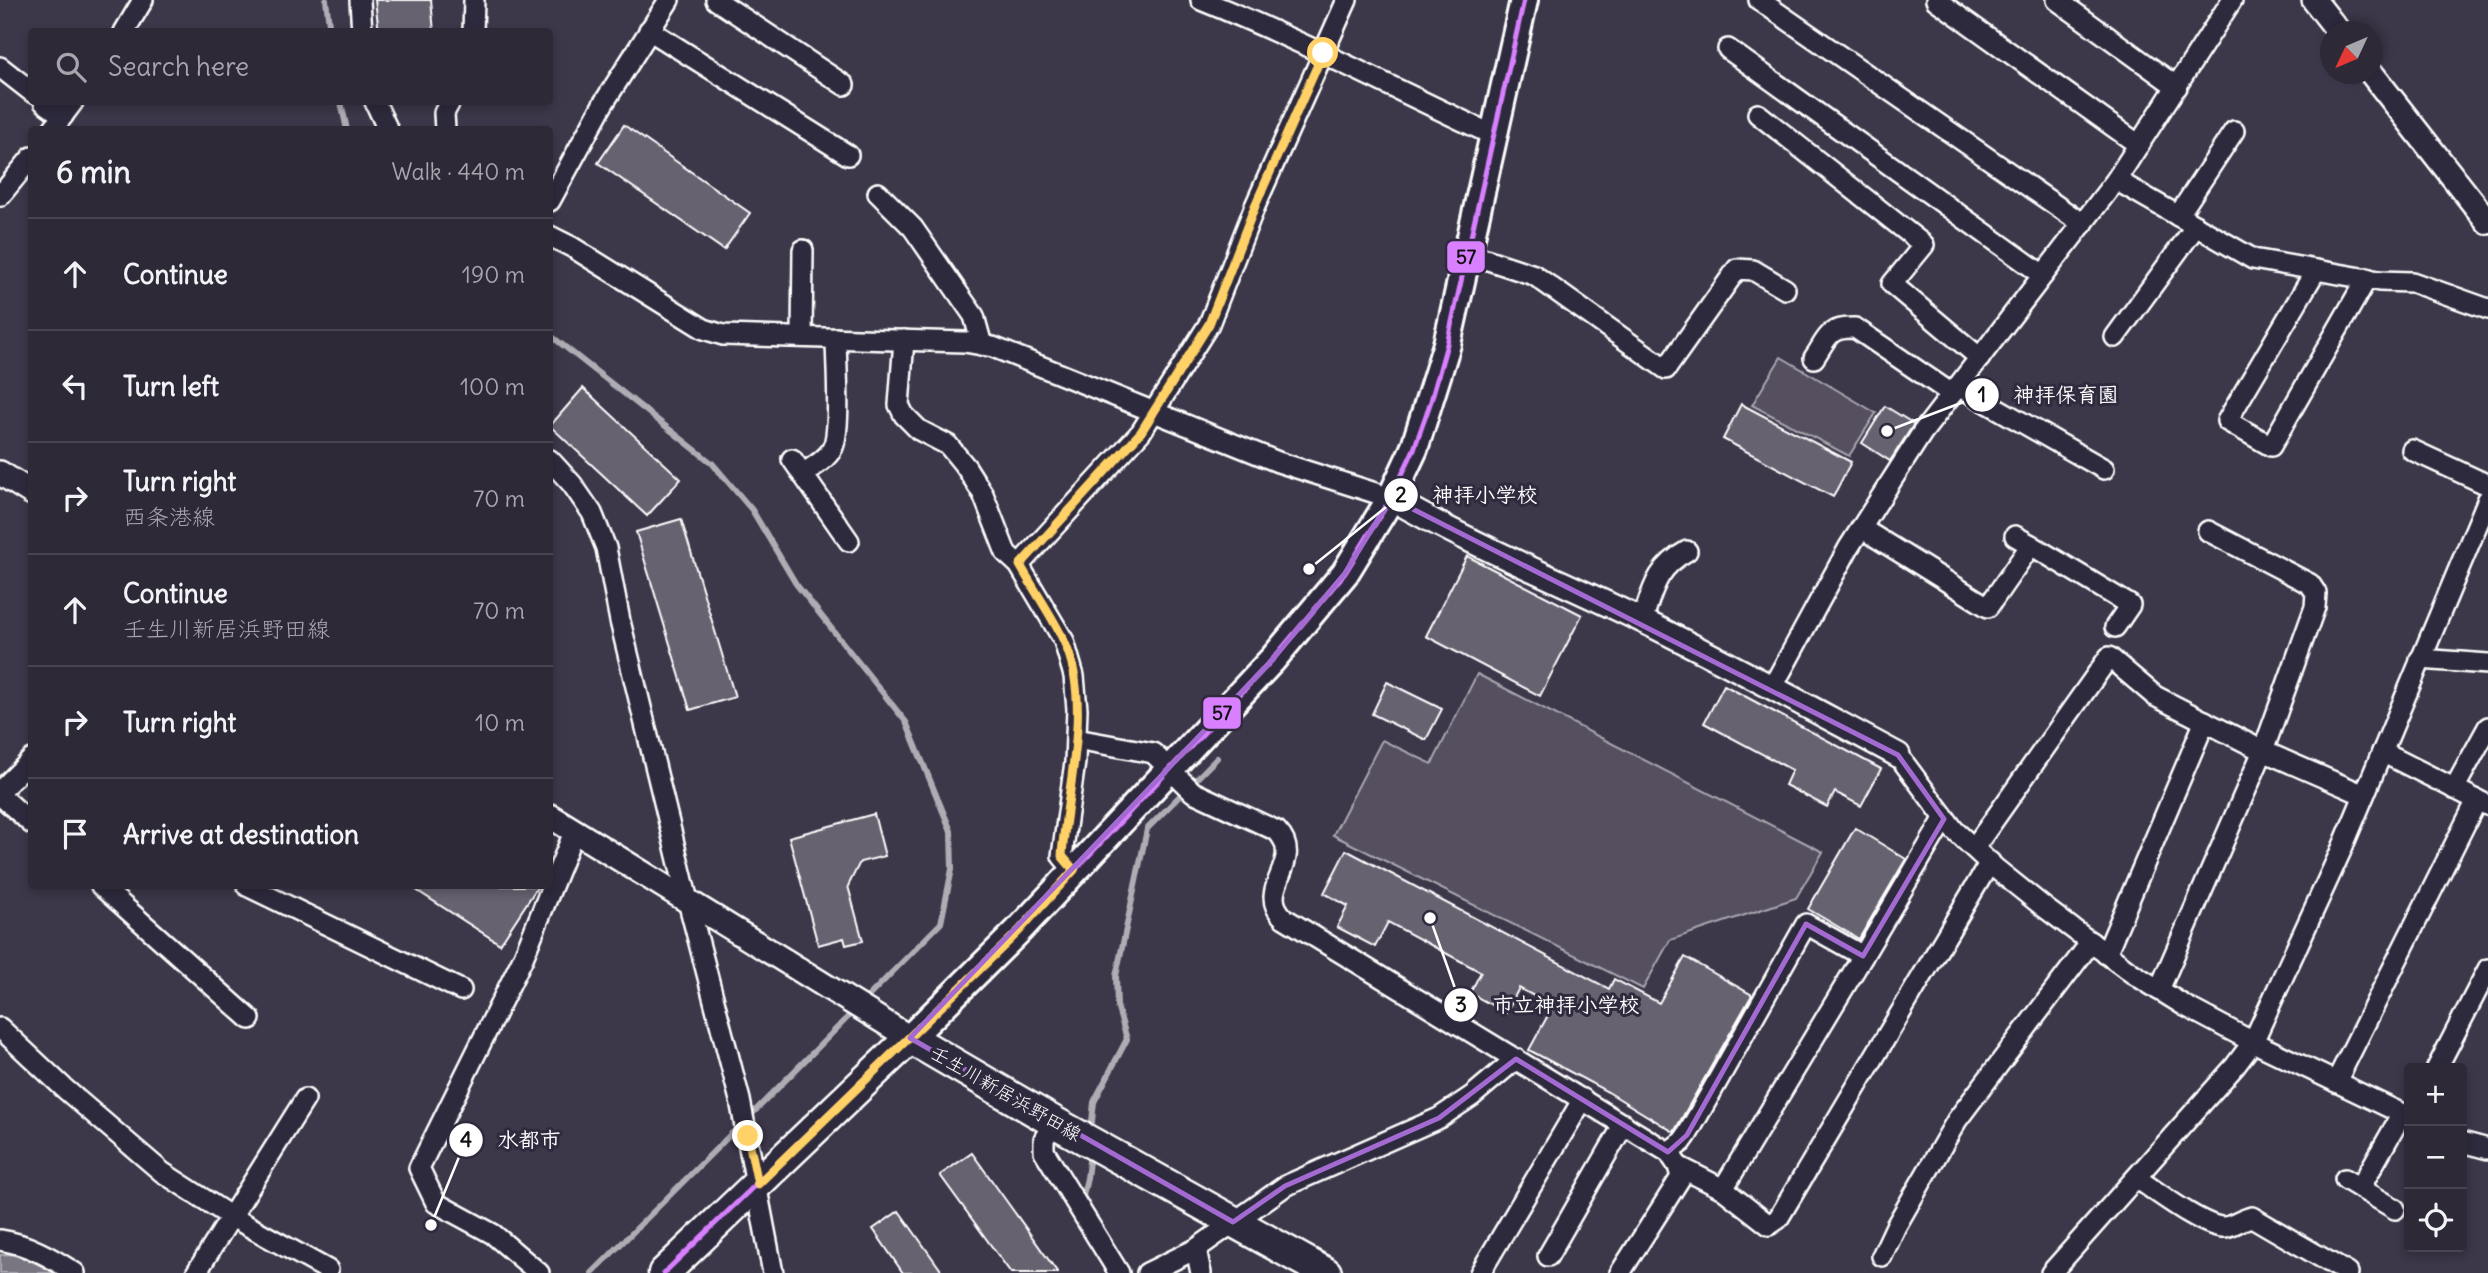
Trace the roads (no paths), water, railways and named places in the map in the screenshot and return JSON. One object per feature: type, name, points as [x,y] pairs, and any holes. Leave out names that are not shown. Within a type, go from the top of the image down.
[{"type":"main road","points":[[910,1038],[1018,932],[1318,607],[1345,573],[1391,498],[1414,449],[1447,344],[1524,0]]},
{"type":"main road","name":"壬生川新居浜野田線","points":[[664,1273],[910,1038],[1326,1273]]},
{"type":"street","points":[[126,28],[143,0]]},
{"type":"street","points":[[360,0],[362,28]]},
{"type":"street","points":[[472,28],[474,0]]},
{"type":"street","points":[[553,196],[603,104],[669,0]]},
{"type":"street","points":[[716,0],[844,85]]},
{"type":"street","points":[[1201,0],[1323,53],[1493,135]]},
{"type":"street","points":[[1020,565],[1124,452],[1209,324],[1255,206],[1347,0]]},
{"type":"street","points":[[1759,0],[2083,224]]},
{"type":"street","points":[[1936,0],[2139,145]]},
{"type":"street","points":[[1772,688],[1861,528],[1922,433],[2116,180],[2232,0]]},
{"type":"street","points":[[2314,0],[2330,21]]},
{"type":"street","points":[[2063,2],[2177,87]]},
{"type":"street","points":[[649,30],[848,155]]},
{"type":"street","points":[[1728,49],[2043,275]]},
{"type":"street","points":[[0,68],[28,89]]},
{"type":"street","points":[[2380,84],[2488,222]]},
{"type":"street","points":[[48,105],[63,116]]},
{"type":"street","points":[[376,105],[386,126]]},
{"type":"street","points":[[445,126],[444,113],[448,105]]},
{"type":"street","points":[[1758,114],[1924,245],[1892,284],[1980,358]]},
{"type":"street","points":[[2178,216],[2234,131]]},
{"type":"street","points":[[0,195],[28,163]]},
{"type":"street","points":[[2116,180],[2253,259],[2367,278],[2412,282],[2488,309]]},
{"type":"street","points":[[878,193],[912,228],[974,316],[982,345]]},
{"type":"street","points":[[2115,337],[2196,226]]},
{"type":"street","points":[[553,238],[704,329],[723,335],[965,342],[993,347],[1278,462],[1391,498],[1430,521],[1642,621],[1898,755],[1944,819],[1974,848],[2099,948],[2185,1006],[2404,1115]]},
{"type":"street","points":[[802,337],[803,250]]},
{"type":"street","points":[[1467,253],[1534,275],[1666,369],[1737,269],[1753,270],[1785,289]]},
{"type":"street","points":[[2315,270],[2227,421],[2271,446],[2367,278]]},
{"type":"street","points":[[1814,358],[1831,331],[1855,328],[1955,390],[2104,469]]},
{"type":"street","points":[[836,338],[836,432],[833,448],[825,458],[797,466],[849,541]]},
{"type":"street","points":[[904,340],[899,405],[904,415],[919,430],[948,446],[967,467],[983,494],[1006,553],[1020,565],[1064,641],[1074,676],[1076,739],[1062,856],[1074,870]]},
{"type":"street","points":[[2412,450],[2488,485]]},
{"type":"street","points":[[553,463],[572,484],[592,513],[606,548],[620,621],[740,1100],[773,1273]]},
{"type":"street","points":[[0,473],[28,489]]},
{"type":"street","points":[[2052,1273],[2235,1066],[2253,1042],[2294,956],[2486,509]]},
{"type":"street","points":[[1861,528],[1988,607],[2023,541],[2130,605],[2115,627]]},
{"type":"street","points":[[2159,990],[2263,751],[2315,607],[2316,593],[2310,584],[2208,531]]},
{"type":"street","points":[[1642,621],[1659,575],[1672,559],[1687,551]]},
{"type":"street","points":[[1974,848],[2109,657],[2155,696],[2263,751],[2364,795]]},
{"type":"street","points":[[2420,659],[2488,664]]},
{"type":"street","points":[[1882,1256],[1956,1120],[2099,948],[2205,721]]},
{"type":"street","points":[[2454,789],[2488,727]]},
{"type":"street","points":[[1076,739],[1153,753],[1193,792],[1277,831],[1286,840],[1287,858],[1274,890],[1273,901],[1277,912],[1284,918],[1624,1124],[1673,1159],[1723,1189],[1769,1225],[1778,1219],[1990,862]]},
{"type":"street","points":[[2336,1082],[2482,803],[2382,752]]},
{"type":"street","points":[[28,762],[3,783],[28,818]]},
{"type":"street","points":[[553,818],[910,1038]]},
{"type":"street","points":[[1723,1189],[1944,819]]},
{"type":"street","points":[[553,884],[574,832]]},
{"type":"street","points":[[104,889],[250,1019]]},
{"type":"street","points":[[253,889],[461,990]]},
{"type":"street","points":[[538,1273],[493,1234],[436,1203],[419,1168],[523,958],[551,889]]},
{"type":"street","points":[[1673,1159],[1806,924],[1863,956]]},
{"type":"street","points":[[2441,1063],[2488,969]]},
{"type":"street","points":[[0,1028],[162,1172],[230,1216],[328,1270]]},
{"type":"street","points":[[1147,1273],[1196,1249],[1285,1186],[1439,1118],[1472,1096],[1516,1059]]},
{"type":"street","points":[[196,1273],[304,1099]]},
{"type":"street","points":[[1480,1273],[1583,1099]]},
{"type":"street","points":[[2395,1209],[2352,1184],[2404,1116]]},
{"type":"street","points":[[1055,1122],[1044,1139],[1044,1151],[1119,1273]]},
{"type":"street","points":[[1548,1256],[1624,1124]]},
{"type":"street","points":[[2467,1143],[2488,1149]]},
{"type":"street","points":[[1620,1273],[1681,1177],[1673,1159]]},
{"type":"street","points":[[2136,1178],[2197,1217],[2219,1227],[2252,1217],[2348,1273]]},
{"type":"street","points":[[0,1240],[29,1247],[75,1273]]},
{"type":"street","points":[[1196,1249],[1200,1273]]},
{"type":"waterway","points":[[326,0],[330,28]]},
{"type":"waterway","points":[[342,105],[346,126]]},
{"type":"waterway","points":[[553,337],[712,463],[752,510],[796,584],[906,722],[951,831],[952,869],[941,923],[748,1118]]},
{"type":"waterway","points":[[1091,1131],[1094,1102],[1127,1039],[1117,1006],[1116,976],[1147,829],[1217,758]]},
{"type":"waterway","points":[[592,1273],[740,1125]]},
{"type":"waterway","points":[[1087,1203],[1083,1196],[1090,1153]]},
{"type":"place","name":"神拝保育園","points":[[1887,431]]},
{"type":"place","name":"神拝小学校","points":[[1309,569]]},
{"type":"place","name":"市立神拝小学校","points":[[1430,918]]},
{"type":"place","name":"水都市","points":[[431,1225]]}]
